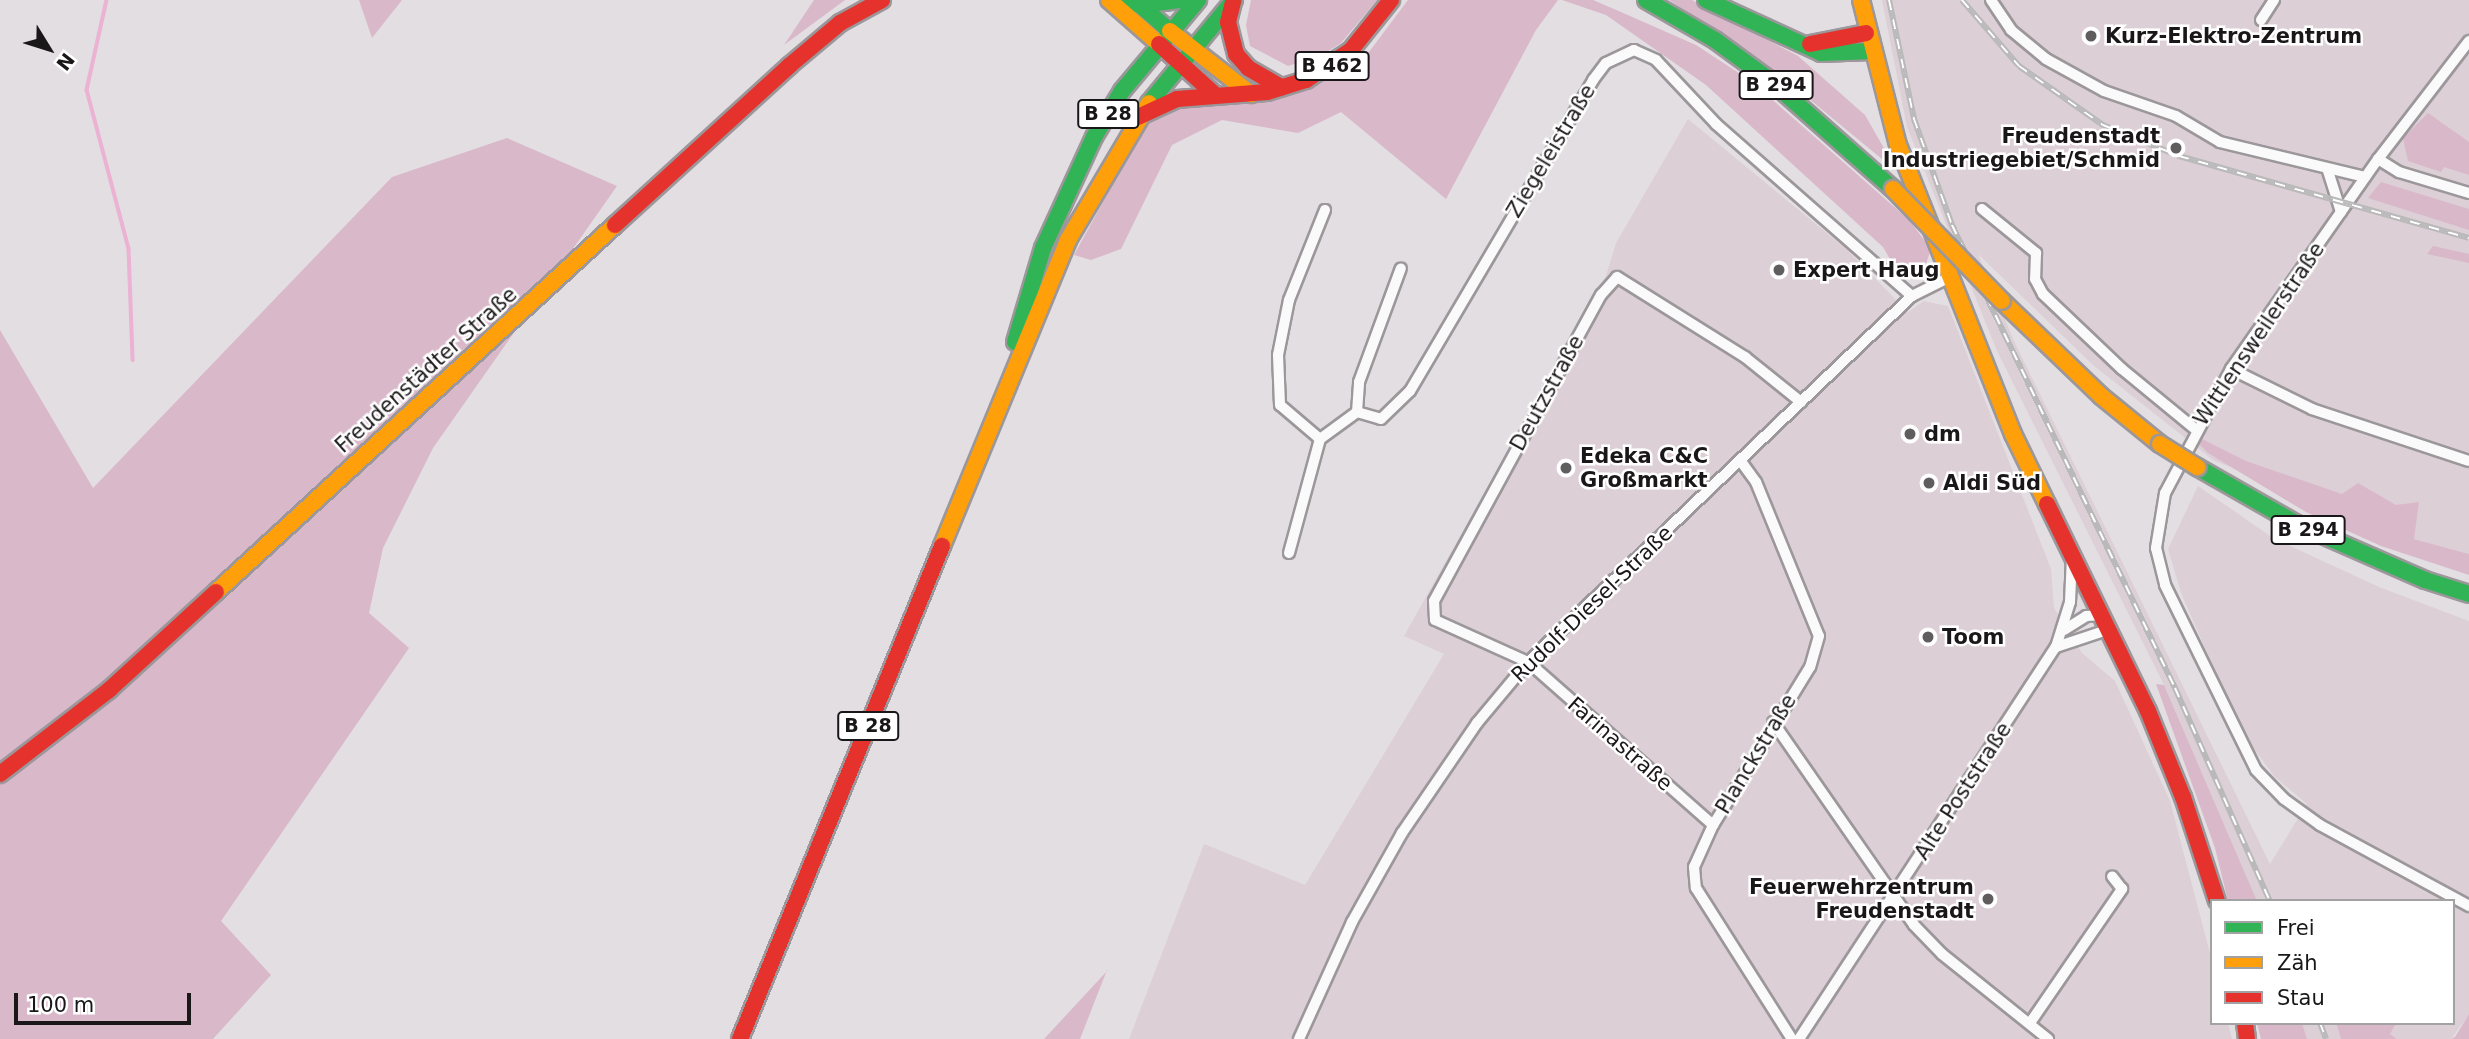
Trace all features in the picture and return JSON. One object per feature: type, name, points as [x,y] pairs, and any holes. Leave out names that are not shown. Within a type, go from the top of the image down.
[{"type":"main road","name":"Freudenstädter Straße","points":[[0,775],[109,690],[789,66],[840,23],[881,0]]},
{"type":"main road","points":[[1109,0],[1213,93]]},
{"type":"main road","points":[[1123,0],[1140,5],[1180,0]]},
{"type":"main road","name":"B 28","points":[[995,413],[1056,217],[1094,137],[1159,44],[1198,0]]},
{"type":"main road","points":[[1233,0],[1228,22],[1236,54],[1248,68],[1282,88]]},
{"type":"main road","name":"B 28","points":[[740,1039],[1068,240],[1136,118],[1178,62],[1233,0]]},
{"type":"main road","name":"B 462","points":[[1213,93],[1251,94],[1282,88],[1332,66],[1371,30],[1391,0]]},
{"type":"main road","name":"B 294","points":[[1646,0],[1715,40],[1771,81],[1893,188],[2002,301],[2101,396],[2160,444],[2297,524],[2425,580],[2469,594]]},
{"type":"main road","points":[[1706,0],[1802,45],[1834,55],[1871,51]]},
{"type":"main road","points":[[1861,0],[1866,33],[1898,145],[1950,277],[2013,434],[2107,622],[2183,797],[2216,899]]},
{"type":"main road","points":[[1140,5],[1189,49],[1251,94]]},
{"type":"main road","points":[[1802,45],[1866,33]]},
{"type":"main road","points":[[1136,118],[1177,99],[1213,93]]},
{"type":"street","points":[[1991,0],[2011,30],[2046,59],[2104,91],[2176,116],[2220,142],[2328,171],[2365,177]]},
{"type":"street","points":[[2261,20],[2274,0]]},
{"type":"street","name":"Wittlensweilerstraße","points":[[2469,41],[2378,159],[2231,369],[2196,429],[2159,511],[2156,548],[2165,585],[2256,771],[2320,825],[2469,906]]},
{"type":"street","name":"Ziegeleistraße","points":[[1357,412],[1381,419],[1410,391],[1593,80],[1606,63],[1634,50],[1656,60],[1716,124],[1912,296]]},
{"type":"street","points":[[2378,159],[2399,172],[2469,193]]},
{"type":"street","points":[[2328,171],[2341,212]]},
{"type":"street","points":[[1320,439],[1280,405],[1278,355],[1289,300],[1325,209]]},
{"type":"street","points":[[1982,209],[2036,253],[2035,279],[2043,295],[2122,369],[2196,429]]},
{"type":"street","points":[[1289,553],[1320,439],[1357,412],[1359,382],[1401,268]]},
{"type":"street","name":"Deutzstraße","points":[[1528,662],[1435,620],[1434,601],[1601,295],[1617,277],[1745,357],[1801,402]]},
{"type":"street","name":"Rudolf-Diesel-Straße","points":[[1299,1039],[1352,922],[1402,833],[1477,723],[1528,662],[1912,296],[1950,277]]},
{"type":"street","points":[[2231,369],[2312,409],[2469,461]]},
{"type":"street","name":"Planckstraße","points":[[1740,460],[1756,482],[1819,636],[1810,667],[1773,722],[1713,825],[1694,867],[1696,888],[1792,1039]]},
{"type":"street","name":"Alte Poststraße","points":[[1799,1039],[1893,900],[2056,647],[2064,630],[2072,554]]},
{"type":"street","points":[[2064,630],[2086,616],[2107,622]]},
{"type":"street","points":[[2056,647],[2107,622]]},
{"type":"street","name":"Farinastraße","points":[[1528,662],[1713,825]]},
{"type":"street","points":[[1773,722],[1893,900],[1942,954],[2048,1039]]},
{"type":"street","points":[[2030,1023],[2122,889],[2112,876]]},
{"type":"shaded area","points":[[359,0],[402,0],[372,38]]},
{"type":"shaded area","points":[[814,0],[845,0],[784,45]]},
{"type":"shaded area","points":[[1251,0],[1377,0],[1341,43],[1322,55],[1288,66],[1250,46],[1246,25]]},
{"type":"shaded area","points":[[1408,0],[1558,0],[1536,30],[1446,199],[1341,112],[1298,133],[1222,120],[1172,145],[1121,249],[1091,260],[1074,255],[1144,127],[1168,110],[1309,86],[1344,71],[1369,52]]},
{"type":"shaded area","points":[[1562,0],[1593,0],[1696,45],[1751,81],[1909,220],[1931,249],[1924,270],[1915,277],[1895,268],[1883,247],[1706,85],[1606,15]]},
{"type":"shaded area","points":[[1669,0],[1692,0],[1798,56],[1865,115],[1889,157],[1888,164],[1791,84]]},
{"type":"shaded area","points":[[1882,0],[2469,0],[2469,554],[2389,532],[2213,460],[2093,365],[1978,254],[2013,339],[2270,864],[2307,804],[2275,777],[2242,733],[2181,593],[2168,549],[2198,486],[2273,538],[2379,587],[2469,621],[2469,1014],[2451,1039],[2397,1039],[2379,1025],[2455,1025],[2455,899],[2256,899],[2164,685],[1997,351],[1907,127]]},
{"type":"shaded area","points":[[2428,113],[2469,142],[2469,175],[2444,167],[2441,172],[2408,161],[2403,138]]},
{"type":"shaded area","points":[[1688,119],[1845,248],[1908,312],[1924,301],[1948,306],[2051,569],[2054,608],[2082,653],[2115,681],[2170,801],[2210,953],[2210,1025],[2228,1025],[2232,1039],[1129,1039],[1204,844],[1305,885],[1444,654],[1404,636],[1606,276],[1616,243]]},
{"type":"shaded area","points":[[507,138],[617,186],[433,448],[383,548],[369,613],[409,648],[221,921],[271,975],[213,1039],[0,1039],[0,330],[93,488],[392,177]]},
{"type":"shaded area","points":[[2381,182],[2469,209],[2469,230],[2368,198]]},
{"type":"shaded area","points":[[2433,246],[2469,254],[2469,263],[2427,254]]},
{"type":"shaded area","points":[[2202,439],[2246,461],[2342,494],[2358,483],[2396,505],[2419,502],[2414,539],[2469,554],[2469,575],[2381,546],[2306,512],[2208,453],[2198,443]]},
{"type":"shaded area","points":[[2156,684],[2164,685],[2256,899],[2228,899],[2215,848]]},
{"type":"shaded area","points":[[1106,972],[1080,1039],[1044,1039]]},
{"type":"shaded area","points":[[2469,1014],[2469,1039],[2451,1039],[2455,1037]]},
{"type":"shaded area","points":[[2258,1025],[2303,1025],[2307,1039],[2261,1039]]},
{"type":"shaded area","points":[[2303,1025],[2337,1025],[2341,1039],[2307,1039]]},
{"type":"shaded area","points":[[2337,1025],[2395,1025],[2390,1034],[2397,1039],[2341,1039]]},
{"type":"waterway","points":[[107,0],[87,90],[129,249],[133,360]]},
{"type":"railway","points":[[1889,0],[1914,119],[1952,225],[2175,688],[2269,899]]},
{"type":"railway","points":[[1962,0],[2019,66],[2103,125],[2179,156],[2469,238]]},
{"type":"railway","points":[[2321,1025],[2326,1039]]},
{"type":"traffic: fast","points":[[1123,0],[1140,5],[1170,31]]},
{"type":"traffic: fast","points":[[1140,5],[1180,0]]},
{"type":"traffic: fast","points":[[1015,342],[1043,248],[1094,137],[1122,91],[1198,0]]},
{"type":"traffic: fast","points":[[1149,103],[1234,0]]},
{"type":"traffic: fast","points":[[1646,0],[1715,40],[1771,81],[1893,189]]},
{"type":"traffic: fast","points":[[1706,0],[1821,53],[1871,51]]},
{"type":"traffic: fast","points":[[2197,467],[2297,524],[2425,580],[2469,594]]},
{"type":"traffic: slow","points":[[1109,0],[1159,44]]},
{"type":"traffic: slow","points":[[1861,0],[1898,145],[2013,434],[2047,504]]},
{"type":"traffic: slow","points":[[1170,31],[1251,94]]},
{"type":"traffic: slow","points":[[942,546],[1068,240],[1149,103]]},
{"type":"traffic: slow","points":[[1893,189],[2002,301]]},
{"type":"traffic: slow","points":[[216,592],[615,225]]},
{"type":"traffic: slow","points":[[2002,301],[2101,396],[2160,444]]},
{"type":"traffic: slow","points":[[2160,444],[2197,467]]},
{"type":"traffic: jam","points":[[615,225],[840,23],[882,0]]},
{"type":"traffic: jam","points":[[1138,117],[1177,99],[1267,92],[1306,80],[1351,50],[1391,0]]},
{"type":"traffic: jam","points":[[1233,2],[1228,22],[1236,54],[1248,68],[1282,88]]},
{"type":"traffic: jam","points":[[1810,44],[1866,33]]},
{"type":"traffic: jam","points":[[1159,44],[1213,93]]},
{"type":"traffic: jam","points":[[2047,504],[2148,711],[2183,797],[2216,899]]},
{"type":"traffic: jam","points":[[740,1039],[942,546]]},
{"type":"traffic: jam","points":[[0,774],[109,690],[216,592]]},
{"type":"traffic: jam","points":[[2245,1025],[2247,1039]]},
{"type":"place","name":"Kurz-Elektro-Zentrum","points":[[2091,36]]},
{"type":"place","name":"Freudenstadt Industriegebiet/Schmid","points":[[2176,148]]},
{"type":"place","name":"Expert Haug","points":[[1779,270]]},
{"type":"place","name":"dm","points":[[1910,434]]},
{"type":"place","name":"Edeka C&C Großmarkt","points":[[1566,468]]},
{"type":"place","name":"Aldi Süd","points":[[1929,483]]},
{"type":"place","name":"Toom","points":[[1928,637]]},
{"type":"place","name":"Feuerwehrzentrum Freudenstadt","points":[[1988,899]]}]
